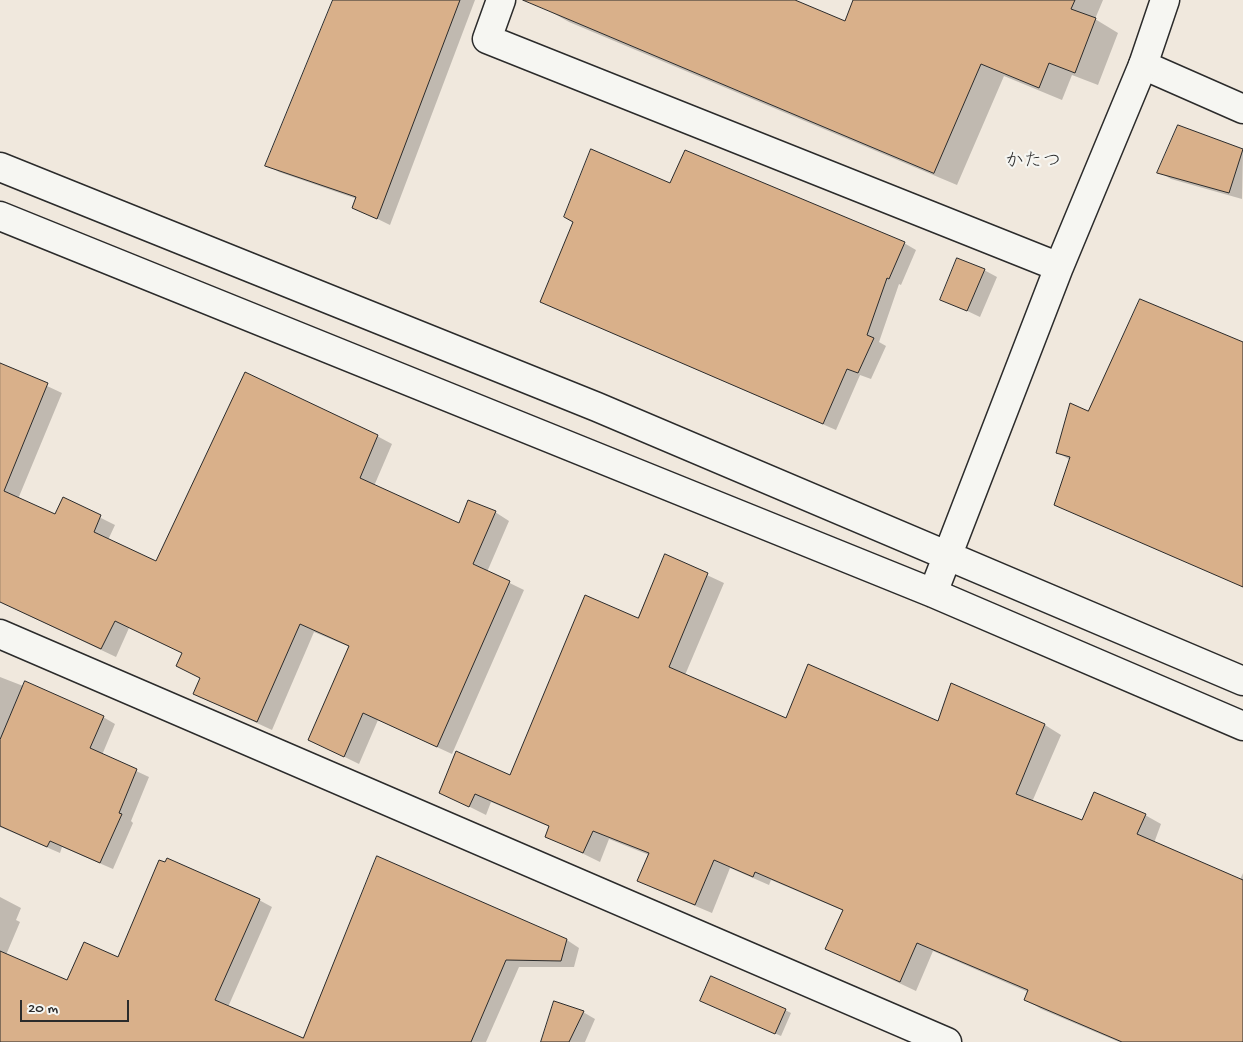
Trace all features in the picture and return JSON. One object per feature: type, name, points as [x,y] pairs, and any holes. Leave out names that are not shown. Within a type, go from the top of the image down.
[{"type":"street","points":[[501,0],[487,39],[1059,267]]},
{"type":"street","points":[[933,592],[1059,267],[1143,65],[1164,0]]},
{"type":"street","points":[[1143,65],[1243,109]]},
{"type":"street","points":[[0,167],[588,404],[948,554],[1243,681]]},
{"type":"street","points":[[0,216],[933,592],[1243,726]]},
{"type":"street","points":[[0,634],[947,1042]]},
{"type":"building","points":[[333,0],[460,0],[377,219],[352,208],[356,197],[265,166]]},
{"type":"building","points":[[523,0],[795,0],[845,21],[853,0],[1075,0],[1071,9],[1096,18],[1075,73],[1049,63],[1039,88],[981,64],[934,173]]},
{"type":"building","points":[[1178,125],[1243,149],[1229,193],[1157,173]]},
{"type":"building","points":[[591,149],[670,183],[685,150],[905,242],[889,279],[887,278],[867,335],[874,338],[858,373],[847,369],[823,424],[540,302],[573,222],[564,217]]},
{"type":"building","points":[[957,258],[985,269],[967,311],[940,300]]},
{"type":"building","points":[[1140,299],[1243,342],[1243,587],[1054,505],[1070,457],[1056,453],[1070,403],[1088,411]]},
{"type":"building","points":[[0,363],[48,383],[4,491],[55,514],[63,497],[101,515],[94,532],[156,561],[245,372],[378,435],[360,478],[459,523],[468,500],[496,511],[473,564],[510,581],[437,747],[363,713],[344,757],[308,740],[349,646],[300,624],[257,722],[193,694],[200,678],[176,666],[182,653],[115,621],[101,649],[0,602]]},
{"type":"building","points":[[665,554],[708,573],[669,667],[786,718],[808,664],[938,721],[951,683],[1045,724],[1016,794],[1082,820],[1094,792],[1146,814],[1137,834],[1243,880],[1243,1042],[1122,1042],[1024,1000],[1028,990],[917,943],[900,982],[825,949],[843,910],[755,872],[753,877],[714,860],[695,905],[637,881],[649,853],[593,831],[583,853],[545,837],[549,826],[475,794],[469,807],[439,793],[456,751],[510,775],[585,595],[638,618]]},
{"type":"building","points":[[25,681],[104,716],[90,748],[137,769],[119,813],[122,814],[100,863],[50,841],[47,847],[0,826],[0,740]]},
{"type":"building","points":[[377,856],[567,939],[561,961],[506,960],[471,1042],[0,1042],[0,951],[67,980],[84,942],[118,957],[159,860],[165,862],[167,858],[260,899],[215,1000],[303,1038]]},
{"type":"building","points":[[711,976],[786,1009],[775,1034],[700,1001]]},
{"type":"building","points":[[554,1001],[584,1011],[569,1042],[541,1042]]},
{"type":"district","name":"かたつ","points":[[1033,163]]}]
